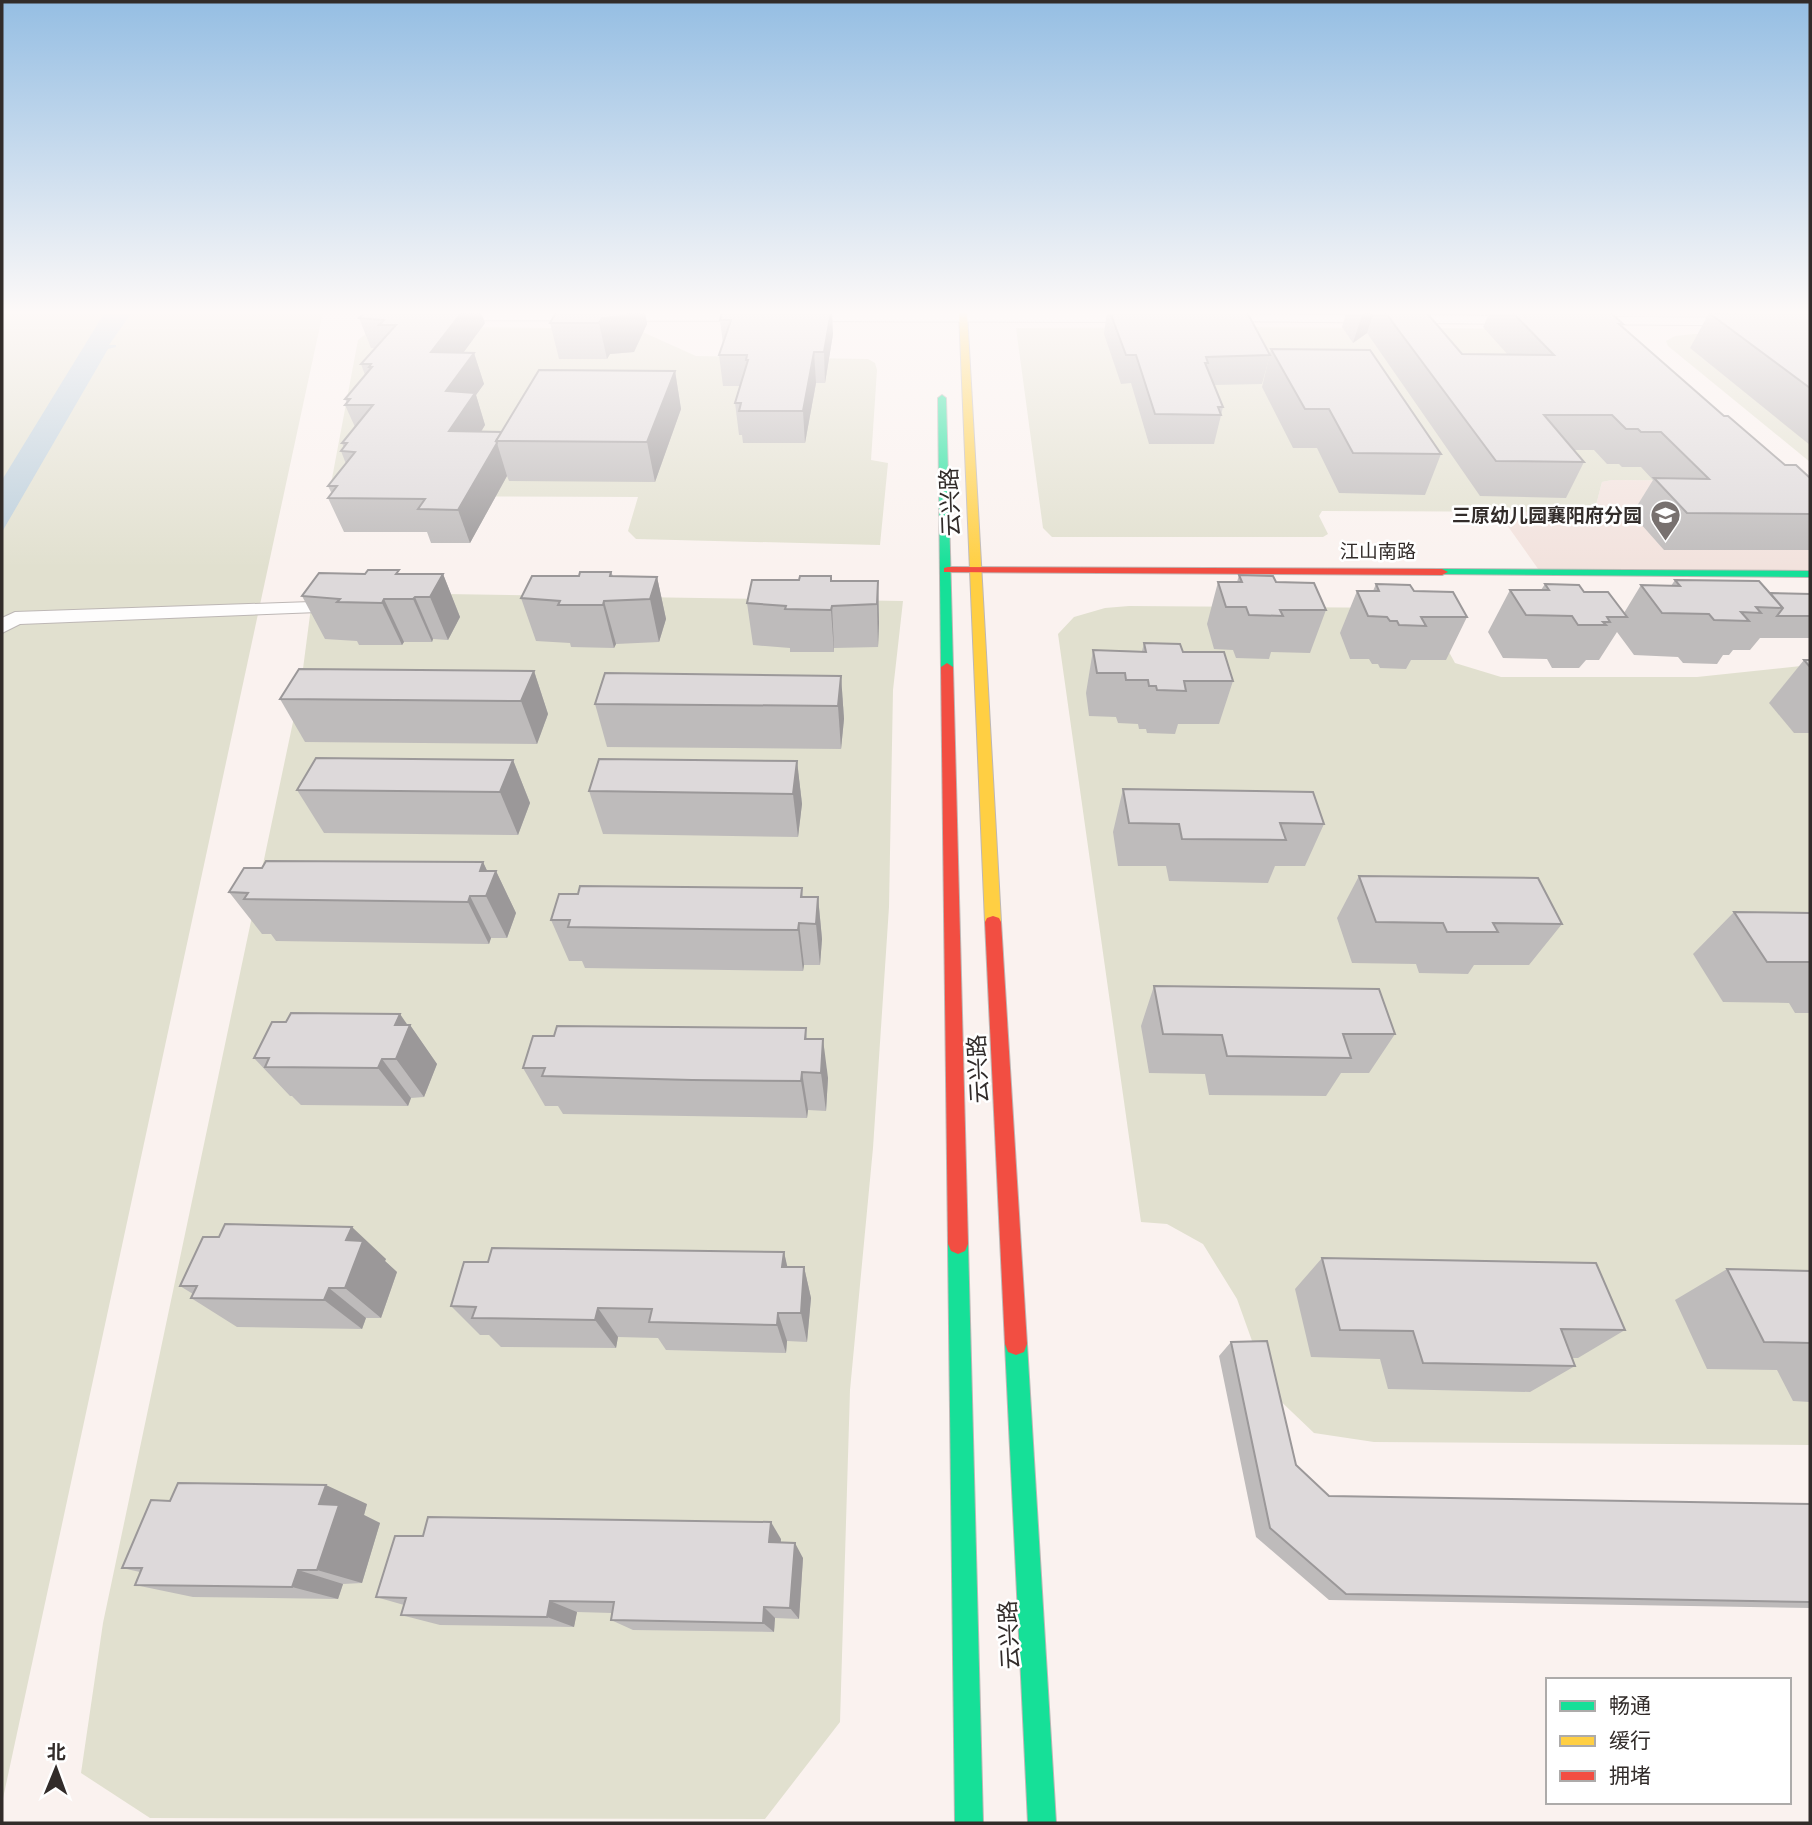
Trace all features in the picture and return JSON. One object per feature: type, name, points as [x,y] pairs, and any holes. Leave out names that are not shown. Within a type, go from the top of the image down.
[{"type":"street","name":"云兴路","points":[[942,397],[969,1823]]},
{"type":"street","name":"云兴路","points":[[967,397],[974,571],[1042,1823]]},
{"type":"street","name":"江山南路","points":[[946,570],[1810,574]]},
{"type":"street","points":[[2,627],[15,618],[311,608]]},
{"type":"shaded area","name":"三原幼儿园襄阳府分园","points":[[1738,481],[1810,496],[1810,574],[1541,573],[1497,511],[1595,509],[1602,482]]},
{"type":"green space","points":[[2,397],[305,397],[2,1803]]},
{"type":"green space","points":[[347,397],[875,397],[871,460],[888,463],[880,545],[636,539],[628,531],[638,497],[349,496],[330,489]]},
{"type":"green space","points":[[1025,397],[1651,397],[1738,481],[1602,482],[1595,509],[1585,512],[1322,511],[1319,516],[1328,534],[1323,537],[1052,537],[1043,528]]},
{"type":"green space","points":[[1731,397],[1810,397],[1810,462]]},
{"type":"green space","points":[[313,592],[903,601],[893,690],[889,907],[873,1148],[850,1390],[840,1722],[765,1819],[150,1818],[81,1773],[103,1623],[301,684]]},
{"type":"green space","points":[[1105,608],[1417,608],[1428,614],[1455,663],[1501,677],[1697,677],[1810,665],[1810,1445],[1374,1442],[1314,1433],[1270,1391],[1237,1299],[1203,1244],[1167,1224],[1141,1222],[1058,634],[1074,617]]},
{"type":"water","points":[[53,397],[80,397],[2,532],[2,480]]},
{"type":"building","points":[[472,397],[449,431],[502,432],[458,510],[418,509],[425,499],[328,498],[337,486],[328,486],[355,452],[341,451],[347,443],[342,443],[373,405],[345,405],[350,399],[345,399]]},
{"type":"building","points":[[523,397],[665,397],[647,442],[496,441]]},
{"type":"building","points":[[737,397],[806,397],[803,411],[739,411],[741,403],[735,403]]},
{"type":"building","points":[[1150,397],[1219,397],[1223,407],[1218,407],[1221,415],[1155,414]]},
{"type":"building","points":[[1298,397],[1402,397],[1441,454],[1353,453],[1329,409],[1305,409]]},
{"type":"building","points":[[1448,397],[1703,397],[1785,465],[1796,465],[1810,478],[1810,514],[1687,513],[1654,478],[1709,479],[1661,432],[1626,429],[1612,415],[1544,415],[1584,462],[1496,461]]},
{"type":"building","points":[[368,570],[399,570],[396,574],[443,574],[430,597],[384,599],[382,603],[337,602],[340,599],[302,596],[319,573],[365,574]]},
{"type":"building","points":[[580,572],[657,577],[650,599],[604,601],[603,605],[558,605],[560,601],[521,598],[532,576],[579,576]]},
{"type":"building","points":[[1239,575],[1273,576],[1276,582],[1314,583],[1326,610],[1280,610],[1283,616],[1249,615],[1246,607],[1226,607],[1218,582],[1242,582]]},
{"type":"building","points":[[800,576],[831,576],[831,581],[878,581],[877,604],[832,606],[831,610],[785,609],[786,606],[747,603],[752,580],[799,580]]},
{"type":"building","points":[[1675,580],[1759,581],[1783,608],[1756,607],[1761,613],[1741,612],[1749,621],[1714,620],[1709,614],[1662,613],[1641,585],[1680,586]]},
{"type":"building","points":[[1376,584],[1410,585],[1414,591],[1453,592],[1467,617],[1421,617],[1426,626],[1399,625],[1397,621],[1390,621],[1387,617],[1368,616],[1357,591],[1379,591]]},
{"type":"building","points":[[1545,584],[1579,585],[1584,592],[1608,592],[1627,617],[1607,617],[1610,622],[1603,622],[1606,625],[1578,625],[1572,616],[1526,615],[1510,590],[1549,590]]},
{"type":"building","points":[[1770,593],[1810,594],[1810,616],[1777,616],[1783,608]]},
{"type":"building","points":[[1144,643],[1180,644],[1183,652],[1224,652],[1233,681],[1184,681],[1186,691],[1157,690],[1156,686],[1149,686],[1148,680],[1126,680],[1125,673],[1097,673],[1093,650],[1146,652]]},
{"type":"building","points":[[299,669],[534,671],[521,701],[280,699]]},
{"type":"building","points":[[605,673],[841,676],[838,706],[595,704]]},
{"type":"building","points":[[316,758],[513,760],[500,792],[297,790]]},
{"type":"building","points":[[599,759],[797,761],[793,794],[589,791]]},
{"type":"building","points":[[1123,789],[1313,792],[1324,824],[1280,823],[1286,840],[1182,839],[1179,824],[1129,823]]},
{"type":"building","points":[[266,861],[483,862],[480,871],[496,871],[486,896],[470,896],[468,902],[244,899],[248,893],[229,892],[244,868],[262,868]]},
{"type":"building","points":[[1359,876],[1538,878],[1562,924],[1493,923],[1498,932],[1447,932],[1443,923],[1376,922]]},
{"type":"building","points":[[580,886],[802,888],[801,897],[818,897],[816,924],[799,923],[798,930],[568,927],[570,920],[551,920],[559,894],[578,894]]},
{"type":"building","points":[[1734,912],[1810,913],[1810,962],[1767,962]]},
{"type":"building","points":[[1154,986],[1379,989],[1395,1034],[1343,1034],[1351,1058],[1227,1056],[1222,1035],[1163,1034]]},
{"type":"building","points":[[291,1013],[400,1014],[395,1025],[410,1025],[396,1059],[382,1059],[378,1068],[265,1067],[269,1058],[254,1058],[272,1022],[286,1022]]},
{"type":"building","points":[[557,1026],[806,1028],[805,1039],[823,1039],[821,1073],[802,1072],[801,1081],[692,1080],[542,1076],[545,1068],[523,1068],[533,1036],[554,1036]]},
{"type":"building","points":[[225,1224],[352,1227],[346,1240],[363,1241],[345,1288],[329,1288],[324,1300],[191,1298],[197,1286],[180,1286],[203,1237],[219,1237]]},
{"type":"building","points":[[492,1248],[784,1252],[782,1267],[804,1267],[801,1313],[778,1313],[777,1325],[649,1322],[652,1309],[598,1308],[595,1320],[472,1318],[476,1307],[451,1306],[464,1262],[488,1262]]},
{"type":"building","points":[[1322,1258],[1596,1263],[1625,1330],[1561,1329],[1575,1366],[1423,1363],[1413,1331],[1340,1330]]},
{"type":"building","points":[[1727,1269],[1810,1271],[1810,1343],[1764,1342]]},
{"type":"building","points":[[1267,1341],[1296,1465],[1329,1496],[1810,1504],[1810,1602],[1346,1594],[1270,1528],[1231,1342]]},
{"type":"building","points":[[178,1483],[326,1485],[319,1504],[339,1505],[317,1570],[298,1570],[292,1587],[135,1585],[142,1568],[122,1568],[151,1500],[170,1501]]},
{"type":"building","points":[[428,1517],[771,1522],[769,1542],[795,1543],[790,1608],[764,1607],[763,1623],[611,1620],[614,1602],[550,1601],[547,1617],[401,1615],[406,1598],[376,1597],[395,1536],[423,1536]]},
{"type":"traffic: fast","points":[[942,398],[947,667]]},
{"type":"traffic: fast","points":[[1442,572],[1810,574]]},
{"type":"traffic: fast","points":[[958,1244],[969,1823]]},
{"type":"traffic: fast","points":[[1016,1344],[1042,1823]]},
{"type":"traffic: slow","points":[[967,397],[993,922]]},
{"type":"traffic: jam","points":[[948,570],[1442,572]]},
{"type":"traffic: jam","points":[[947,667],[958,1244]]},
{"type":"traffic: jam","points":[[993,922],[1016,1344]]},
{"type":"place","name":"三原幼儿园襄阳府分园","points":[[1665,542]]}]
